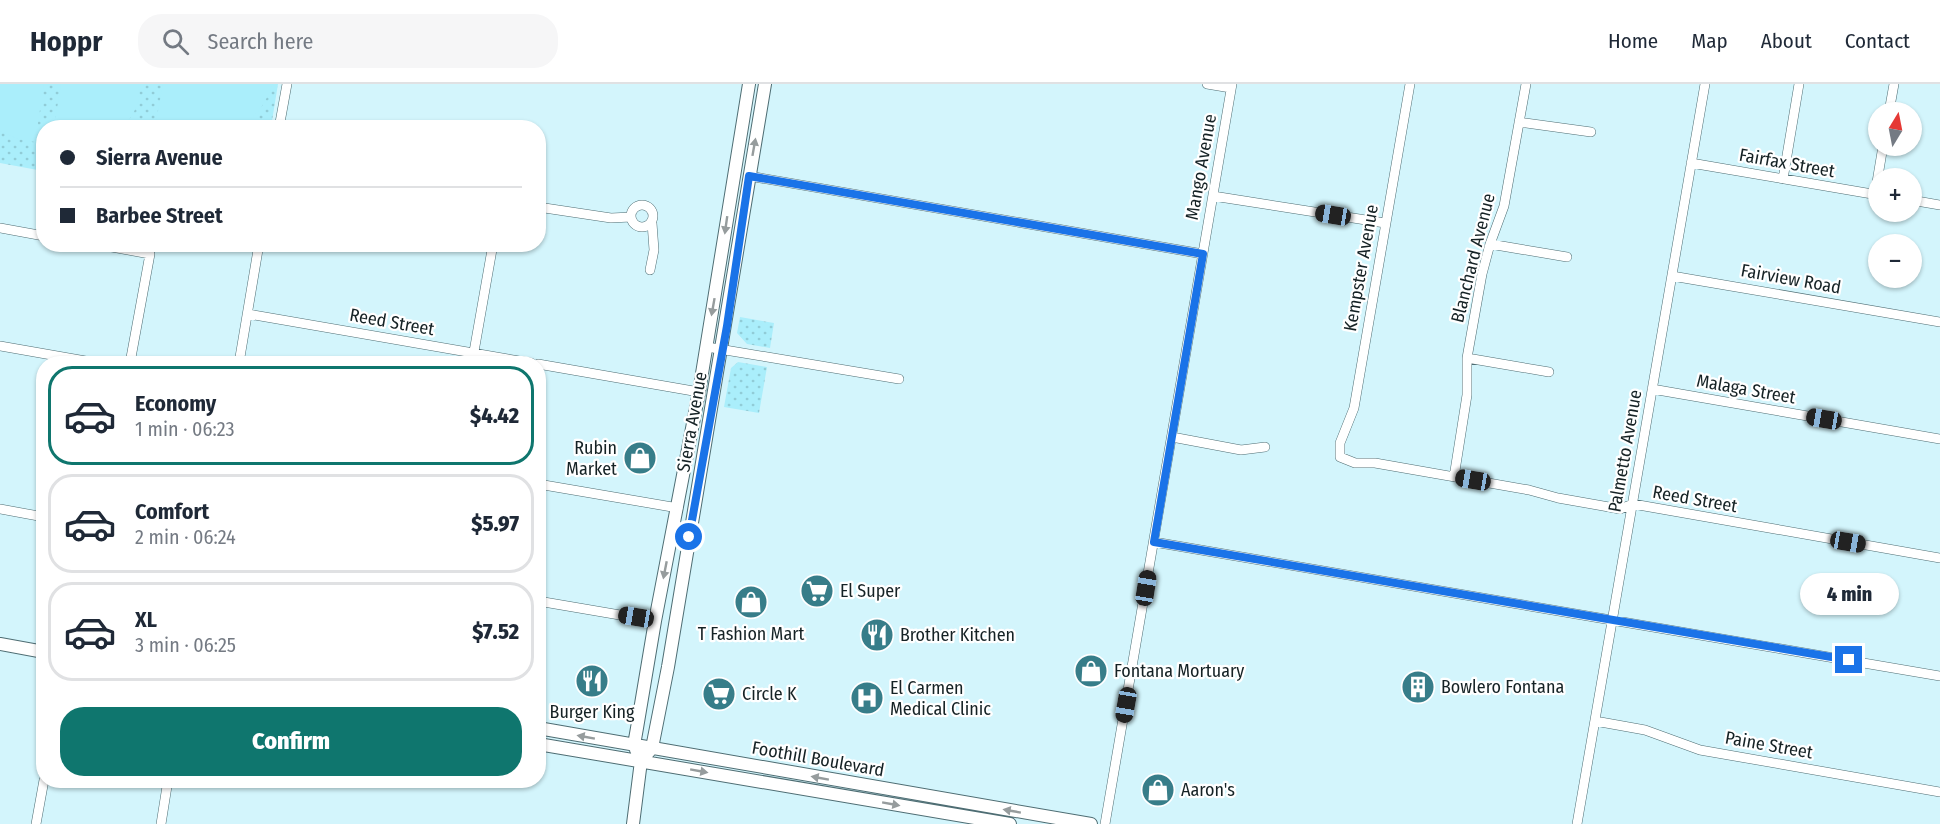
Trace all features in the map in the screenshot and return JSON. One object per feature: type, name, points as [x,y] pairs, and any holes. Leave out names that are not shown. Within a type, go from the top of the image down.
[{"type":"main road","name":"Sierra Avenue","points":[[634,745],[707,347],[749,84]]},
{"type":"main road","name":"Sierra Avenue","points":[[652,748],[722,350],[765,84]]},
{"type":"main road","points":[[0,644],[36,651]]},
{"type":"main road","name":"Foothill Boulevard","points":[[546,730],[1091,824]]},
{"type":"main road","name":"Foothill Boulevard","points":[[546,745],[1010,824]]},
{"type":"main road","points":[[633,824],[641,761],[634,745]]},
{"type":"main road","points":[[641,761],[652,748]]},
{"type":"street","points":[[280,120],[286,84]]},
{"type":"street","points":[[1207,84],[1231,86]]},
{"type":"street","name":"Kempster Avenue","points":[[1340,456],[1340,443],[1353,408],[1410,84]]},
{"type":"street","name":"Blanchard Avenue","points":[[1454,477],[1467,403],[1467,358],[1490,244],[1504,207],[1526,84]]},
{"type":"street","name":"Palmetto Avenue","points":[[1577,824],[1705,84]]},
{"type":"street","points":[[1784,179],[1799,84]]},
{"type":"street","points":[[1891,102],[1894,84]]},
{"type":"street","name":"Mango Avenue","points":[[1105,824],[1231,86]]},
{"type":"street","points":[[1519,122],[1591,132]]},
{"type":"street","name":"Fairfax Street","points":[[1691,163],[1868,193]]},
{"type":"street","points":[[749,176],[1203,254]]},
{"type":"street","points":[[1213,196],[1385,223]]},
{"type":"street","points":[[1922,202],[1940,205]]},
{"type":"street","points":[[650,270],[654,250],[651,223],[653,212],[645,205],[635,207],[631,217],[633,223],[639,227],[646,227],[651,223]]},
{"type":"street","points":[[546,208],[611,218],[631,217]]},
{"type":"street","points":[[0,228],[36,235]]},
{"type":"street","points":[[1490,244],[1567,257]]},
{"type":"street","points":[[131,356],[150,254],[139,252]]},
{"type":"street","points":[[240,356],[258,252]]},
{"type":"street","points":[[472,356],[492,252]]},
{"type":"street","name":"Fairview Road","points":[[1672,276],[1940,322]]},
{"type":"street","name":"Reed Street","points":[[248,314],[462,356]]},
{"type":"street","points":[[0,346],[57,356]]},
{"type":"street","points":[[707,347],[899,379]]},
{"type":"street","points":[[1467,358],[1549,372]]},
{"type":"street","points":[[546,365],[699,392]]},
{"type":"street","name":"Malaga Street","points":[[1652,389],[1940,439]]},
{"type":"street","points":[[1172,437],[1241,450],[1265,447]]},
{"type":"street","name":"Reed Street","points":[[1340,456],[1355,463],[1375,463],[1529,490],[1558,498],[1620,509],[1633,504],[1940,558]]},
{"type":"street","points":[[546,485],[678,508]]},
{"type":"street","points":[[0,509],[36,516]]},
{"type":"street","points":[[1154,542],[1940,676]]},
{"type":"street","points":[[546,602],[655,621]]},
{"type":"street","name":"Paine Street","points":[[1595,721],[1645,730],[1700,750],[1940,792]]},
{"type":"street","points":[[36,824],[43,788]]},
{"type":"street","points":[[161,824],[167,788]]},
{"type":"shaded area","points":[[0,84],[278,84],[272,120],[36,120],[36,170],[0,163]]},
{"type":"shaded area","points":[[0,84],[44,84],[38,120],[36,120],[35,142],[18,139],[0,131]]},
{"type":"shaded area","points":[[61,84],[138,84],[138,101],[128,120],[55,120]]},
{"type":"shaded area","points":[[163,84],[273,84],[260,108],[250,120],[156,120]]},
{"type":"shaded area","points":[[740,317],[774,323],[770,348],[747,344],[737,333]]},
{"type":"shaded area","points":[[738,362],[767,367],[759,413],[724,407],[731,368]]},
{"type":"place","name":"Rubin Market","points":[[640,458]]},
{"type":"place","name":"El Super","points":[[817,591]]},
{"type":"place","name":"T Fashion Mart","points":[[751,602]]},
{"type":"place","name":"Brother Kitchen","points":[[877,635]]},
{"type":"place","name":"Fontana Mortuary","points":[[1091,671]]},
{"type":"place","name":"Burger King","points":[[592,681]]},
{"type":"place","name":"Bowlero Fontana","points":[[1418,687]]},
{"type":"place","name":"Circle K","points":[[719,694]]},
{"type":"place","name":"El Carmen Medical Clinic","points":[[867,698]]},
{"type":"place","name":"Aaron's","points":[[1158,790]]},
{"type":"route","points":[[689,537],[727,326],[749,176],[1203,254],[1154,542],[1849,660]]}]
